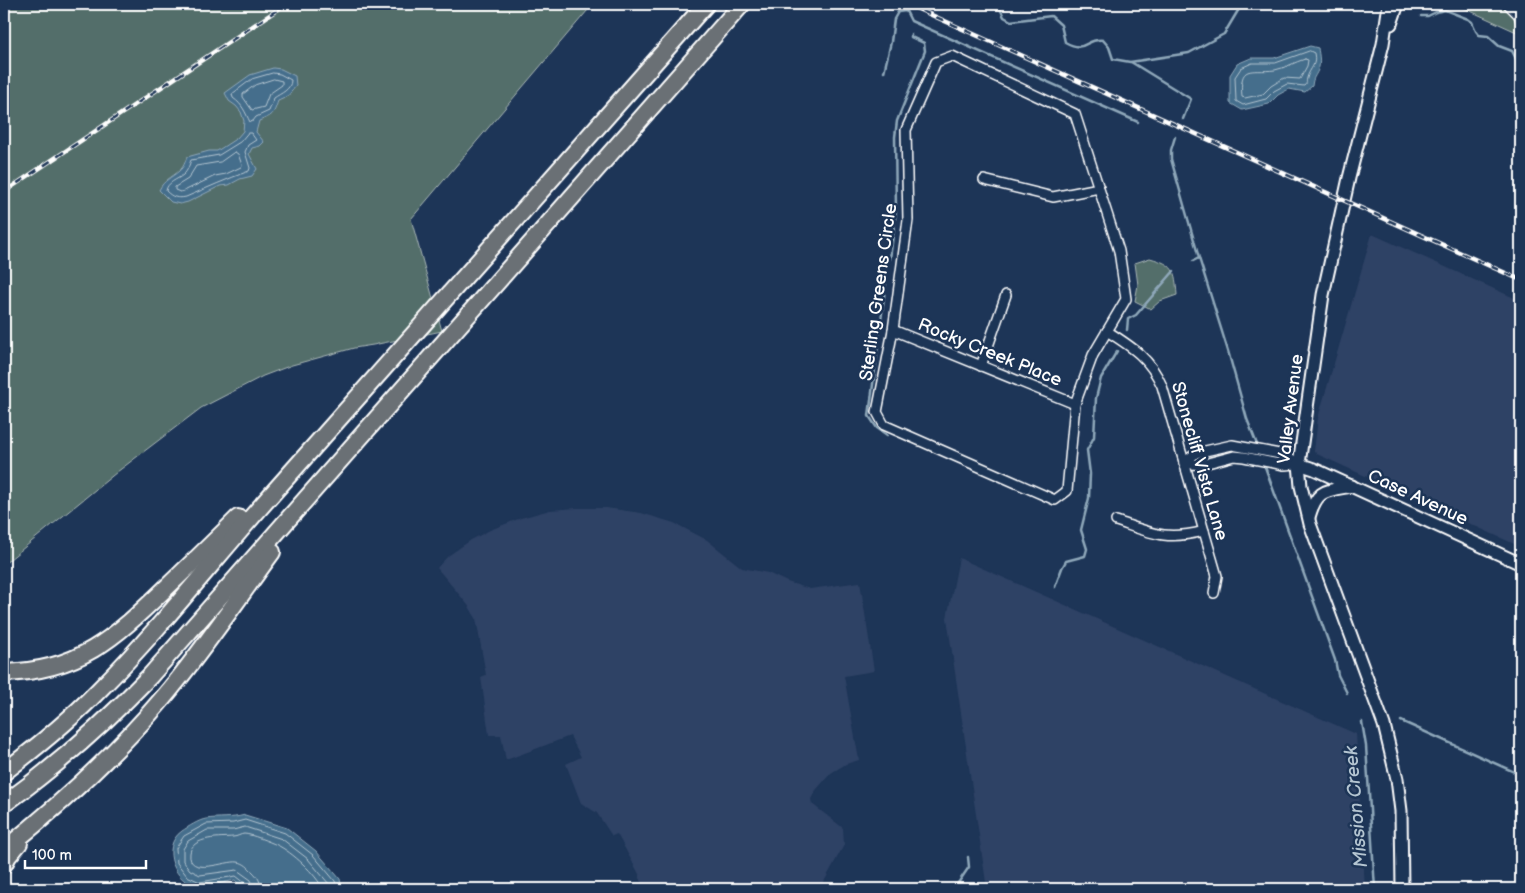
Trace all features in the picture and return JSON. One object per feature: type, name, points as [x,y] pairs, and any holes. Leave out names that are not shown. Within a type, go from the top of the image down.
[{"type":"highway","points":[[4,772],[61,726],[130,658],[271,495],[706,4]]},
{"type":"highway","points":[[4,804],[79,745],[150,676],[742,4]]},
{"type":"highway","points":[[4,850],[79,786],[105,761],[163,698],[194,659],[341,458]]},
{"type":"highway","points":[[4,673],[48,668],[68,661],[109,640],[129,624],[244,513],[271,495]]},
{"type":"highway","points":[[4,864],[25,833]]},
{"type":"street","name":"Valley Avenue","points":[[1389,4],[1383,44],[1349,178],[1323,295],[1299,464],[1301,486],[1308,518],[1384,725],[1391,751],[1401,811],[1402,889]]},
{"type":"street","name":"Valley Avenue","points":[[1383,44],[1398,4]]},
{"type":"street","points":[[1508,4],[1520,18]]},
{"type":"street","points":[[1520,18],[1521,4]]},
{"type":"street","name":"Sterling Greens Circle","points":[[952,56],[1076,114],[1119,251],[1126,299],[1093,355],[1075,404],[1067,491],[1055,500],[884,425],[877,412],[893,330],[908,220],[906,130],[936,62],[952,56]]},
{"type":"street","points":[[984,180],[1053,197],[1099,188]]},
{"type":"street","points":[[981,366],[1006,294]]},
{"type":"street","name":"Rocky Creek Place","points":[[893,330],[1075,404]]},
{"type":"street","name":"Stonecliff Vista Lane","points":[[1107,331],[1148,360],[1162,386],[1217,576],[1214,593]]},
{"type":"street","name":"Case Avenue","points":[[1184,463],[1196,453],[1232,445],[1285,455],[1299,464],[1352,486],[1521,564]]},
{"type":"street","name":"Case Avenue","points":[[1184,463],[1200,465],[1234,456],[1278,464],[1299,464]]},
{"type":"street","points":[[1308,518],[1317,496],[1330,490],[1352,486]]},
{"type":"street","points":[[1116,522],[1166,537],[1184,536],[1204,531]]},
{"type":"shaded area","points":[[1372,234],[1521,301],[1521,547],[1314,451],[1318,418]]},
{"type":"shaded area","points":[[606,508],[641,513],[674,523],[707,540],[742,568],[768,573],[787,582],[810,589],[860,582],[874,671],[844,676],[859,760],[846,764],[831,773],[816,790],[811,799],[812,804],[843,828],[844,845],[820,889],[643,889],[639,874],[617,834],[612,836],[597,813],[581,803],[566,764],[581,757],[570,736],[506,760],[501,735],[489,735],[481,677],[486,675],[476,618],[468,605],[437,568],[448,556],[490,530],[521,518],[550,510]]},
{"type":"shaded area","points":[[959,558],[1356,734],[1365,889],[987,889],[947,618]]},
{"type":"green space","points":[[4,4],[593,4],[411,219],[442,331],[354,348],[292,365],[263,376],[201,408],[117,472],[4,564]]},
{"type":"green space","points":[[1455,4],[1521,4],[1521,34]]},
{"type":"green space","points":[[1150,258],[1164,263],[1172,270],[1177,295],[1160,301],[1151,309],[1135,301],[1138,285],[1135,263]]},
{"type":"water","points":[[1310,46],[1318,48],[1320,59],[1312,86],[1305,92],[1289,89],[1278,95],[1269,104],[1242,110],[1230,103],[1230,75],[1237,64],[1251,58],[1274,58]]},
{"type":"water","points":[[273,68],[281,69],[295,76],[296,86],[287,97],[278,101],[272,114],[259,121],[256,132],[264,142],[260,146],[252,148],[249,154],[257,169],[252,176],[240,179],[229,185],[220,186],[188,202],[180,204],[171,202],[159,190],[165,181],[182,168],[187,157],[209,151],[217,151],[237,138],[243,131],[244,121],[241,112],[229,101],[225,93],[250,75]]},
{"type":"water","points":[[245,815],[287,828],[316,851],[340,879],[342,889],[244,889],[235,880],[200,887],[191,885],[183,880],[177,873],[171,855],[175,838],[184,829],[203,820]]},
{"type":"waterway","points":[[998,4],[1004,17],[1011,21],[1051,16],[1061,25],[1065,42],[1082,46],[1092,41],[1103,40],[1109,47],[1113,59],[1130,62],[1189,53],[1224,34],[1239,9],[1245,4]]},
{"type":"waterway","points":[[1284,4],[1298,4]]},
{"type":"waterway","points":[[1421,16],[1428,16],[1445,10],[1468,19],[1472,22],[1479,35],[1488,36],[1499,46],[1512,51],[1521,68]]},
{"type":"waterway","points":[[884,72],[894,19],[898,12],[906,11],[911,21],[1138,122]]},
{"type":"waterway","points":[[890,259],[896,210],[895,137],[897,121],[925,51],[924,43],[911,37],[911,34]]},
{"type":"waterway","points":[[1131,62],[1191,99],[1183,119]]},
{"type":"waterway","points":[[1175,137],[1171,150],[1171,159],[1247,419],[1258,447]]},
{"type":"waterway","points":[[1193,261],[1199,258]]},
{"type":"waterway","points":[[1127,330],[1128,319],[1136,315],[1174,271]]},
{"type":"waterway","points":[[887,273],[869,416],[877,428],[887,435]]},
{"type":"waterway","points":[[1055,587],[1066,561],[1085,556],[1087,549],[1081,530],[1089,498],[1090,474],[1087,450],[1094,437],[1096,398],[1101,378],[1117,351]]},
{"type":"waterway","points":[[1264,464],[1335,660],[1338,675],[1347,693]]},
{"type":"waterway","points":[[1401,721],[1521,775]]},
{"type":"waterway","name":"Mission Creek","points":[[1362,722],[1366,746],[1375,889]]},
{"type":"waterway","points":[[954,889],[969,867],[968,857]]},
{"type":"railway","points":[[4,192],[286,4]]},
{"type":"railway","points":[[907,4],[1521,280]]}]
